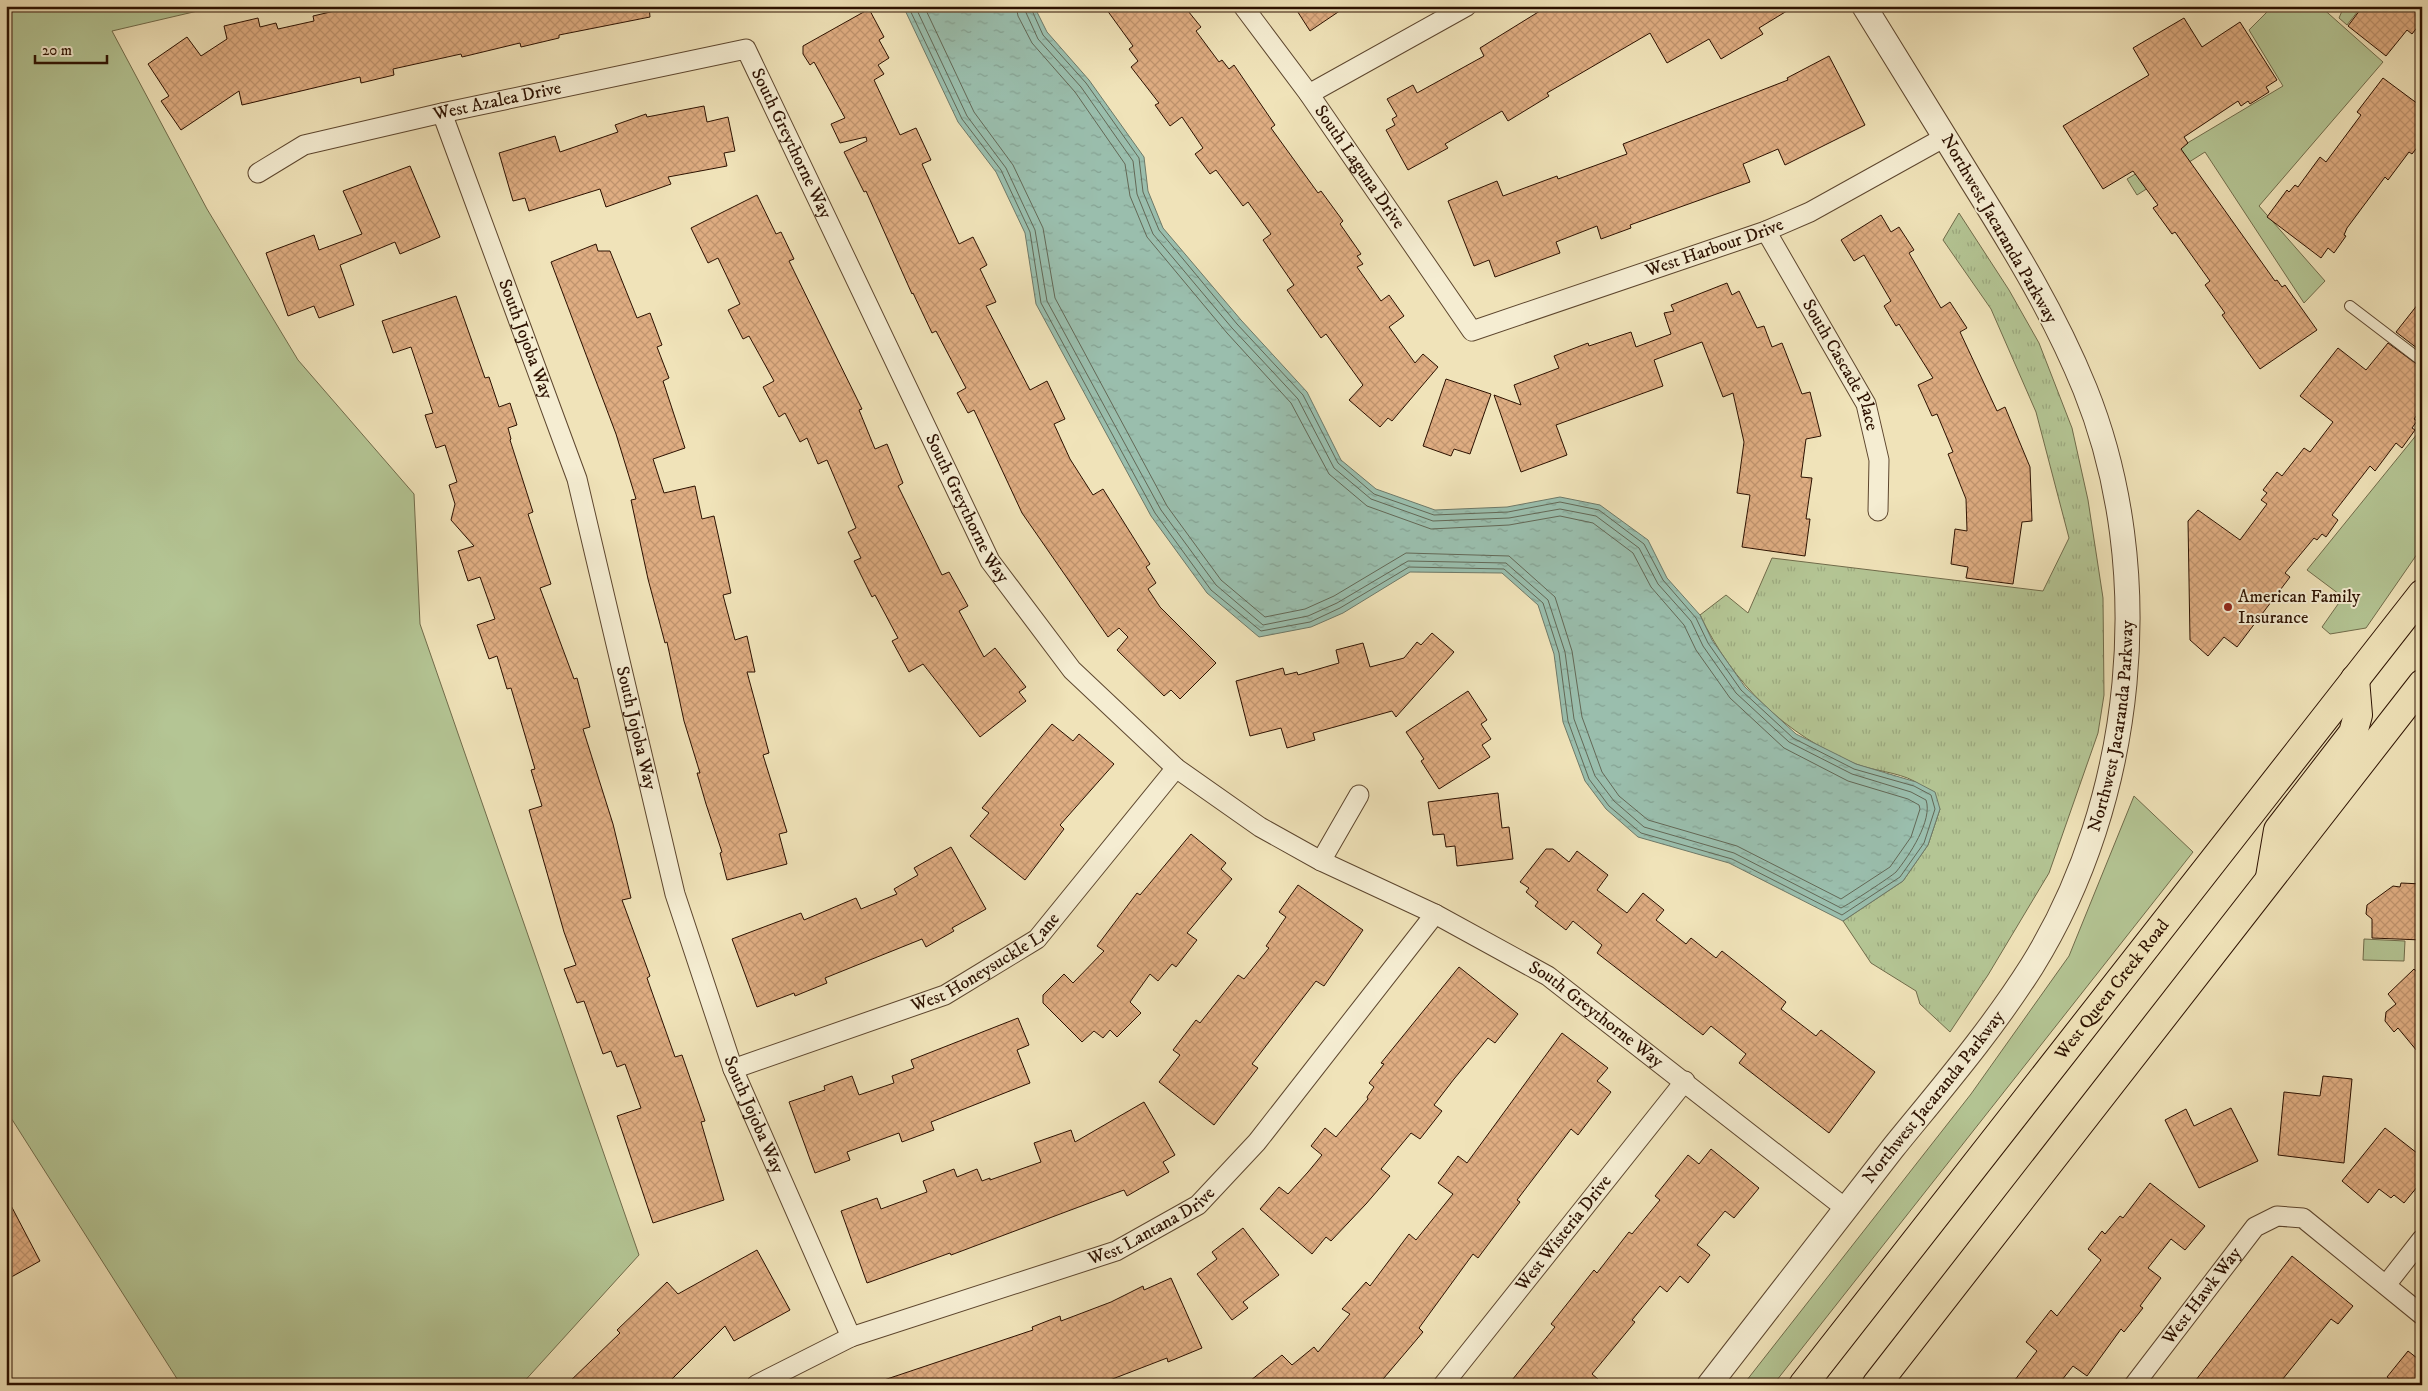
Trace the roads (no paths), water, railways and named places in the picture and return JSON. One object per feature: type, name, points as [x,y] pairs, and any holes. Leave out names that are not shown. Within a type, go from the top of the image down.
[{"type":"main road","name":"West Queen Creek Road","points":[[1803,1385],[2422,594]]},
{"type":"main road","points":[[2270,879],[2278,830],[2353,733],[2358,715],[2355,679]]},
{"type":"main road","points":[[1876,1385],[2422,684]]},
{"type":"street","name":"South Laguna Drive","points":[[1243,6],[1309,94],[1472,331]]},
{"type":"street","points":[[1309,94],[1468,6]]},
{"type":"street","name":"Northwest Jacaranda Parkway","points":[[1708,1385],[1845,1208],[1978,1043],[2032,966],[2050,933],[2082,862],[2106,790],[2119,732],[2125,685],[2128,626],[2120,516],[2101,436],[2085,390],[2050,312],[2023,263],[1864,6]]},
{"type":"street","name":"West Azalea Drive","points":[[258,173],[304,145],[442,113],[746,49]]},
{"type":"street","name":"South Greythorne Way","points":[[746,49],[990,561],[1072,670],[1176,768],[1260,827],[1321,861],[1435,914],[1548,976],[1685,1081],[1845,1208]]},
{"type":"street","name":"South Jojoba Way","points":[[442,113],[577,480],[675,894],[733,1069],[851,1336]]},
{"type":"street","name":"West Harbour Drive","points":[[1472,331],[1766,231],[1810,212],[1945,138]]},
{"type":"street","name":"South Cascade Place","points":[[1766,231],[1866,404],[1879,460],[1878,510]]},
{"type":"street","name":"West Honeysuckle Lane","points":[[733,1069],[945,995],[1037,939],[1176,768]]},
{"type":"street","points":[[1321,861],[1359,795]]},
{"type":"street","name":"West Lantana Drive","points":[[756,1385],[851,1336],[1116,1251],[1198,1206],[1257,1142],[1435,914]]},
{"type":"street","name":"West Wisteria Drive","points":[[1443,1385],[1685,1081]]},
{"type":"street","name":"West Hawk Way","points":[[2134,1385],[2255,1227],[2277,1216],[2303,1218],[2386,1285]]},
{"type":"street","points":[[2422,1238],[2386,1285],[2422,1315]]},
{"type":"lane","points":[[2350,306],[2422,361]]},
{"type":"water","points":[[903,6],[1034,6],[1047,32],[1089,80],[1144,157],[1148,191],[1163,228],[1241,320],[1307,392],[1341,460],[1376,489],[1435,510],[1507,507],[1560,497],[1600,505],[1648,540],[1667,578],[1700,615],[1712,640],[1745,687],[1796,734],[1856,764],[1916,782],[1935,792],[1940,809],[1928,845],[1903,881],[1843,921],[1729,863],[1638,837],[1606,809],[1585,781],[1563,722],[1554,654],[1538,605],[1502,573],[1410,572],[1343,613],[1311,627],[1259,637],[1207,593],[1151,516],[1036,304],[1025,233],[996,172],[958,122]]},
{"type":"place","name":"American Family Insurance","points":[[2228,607]]}]
